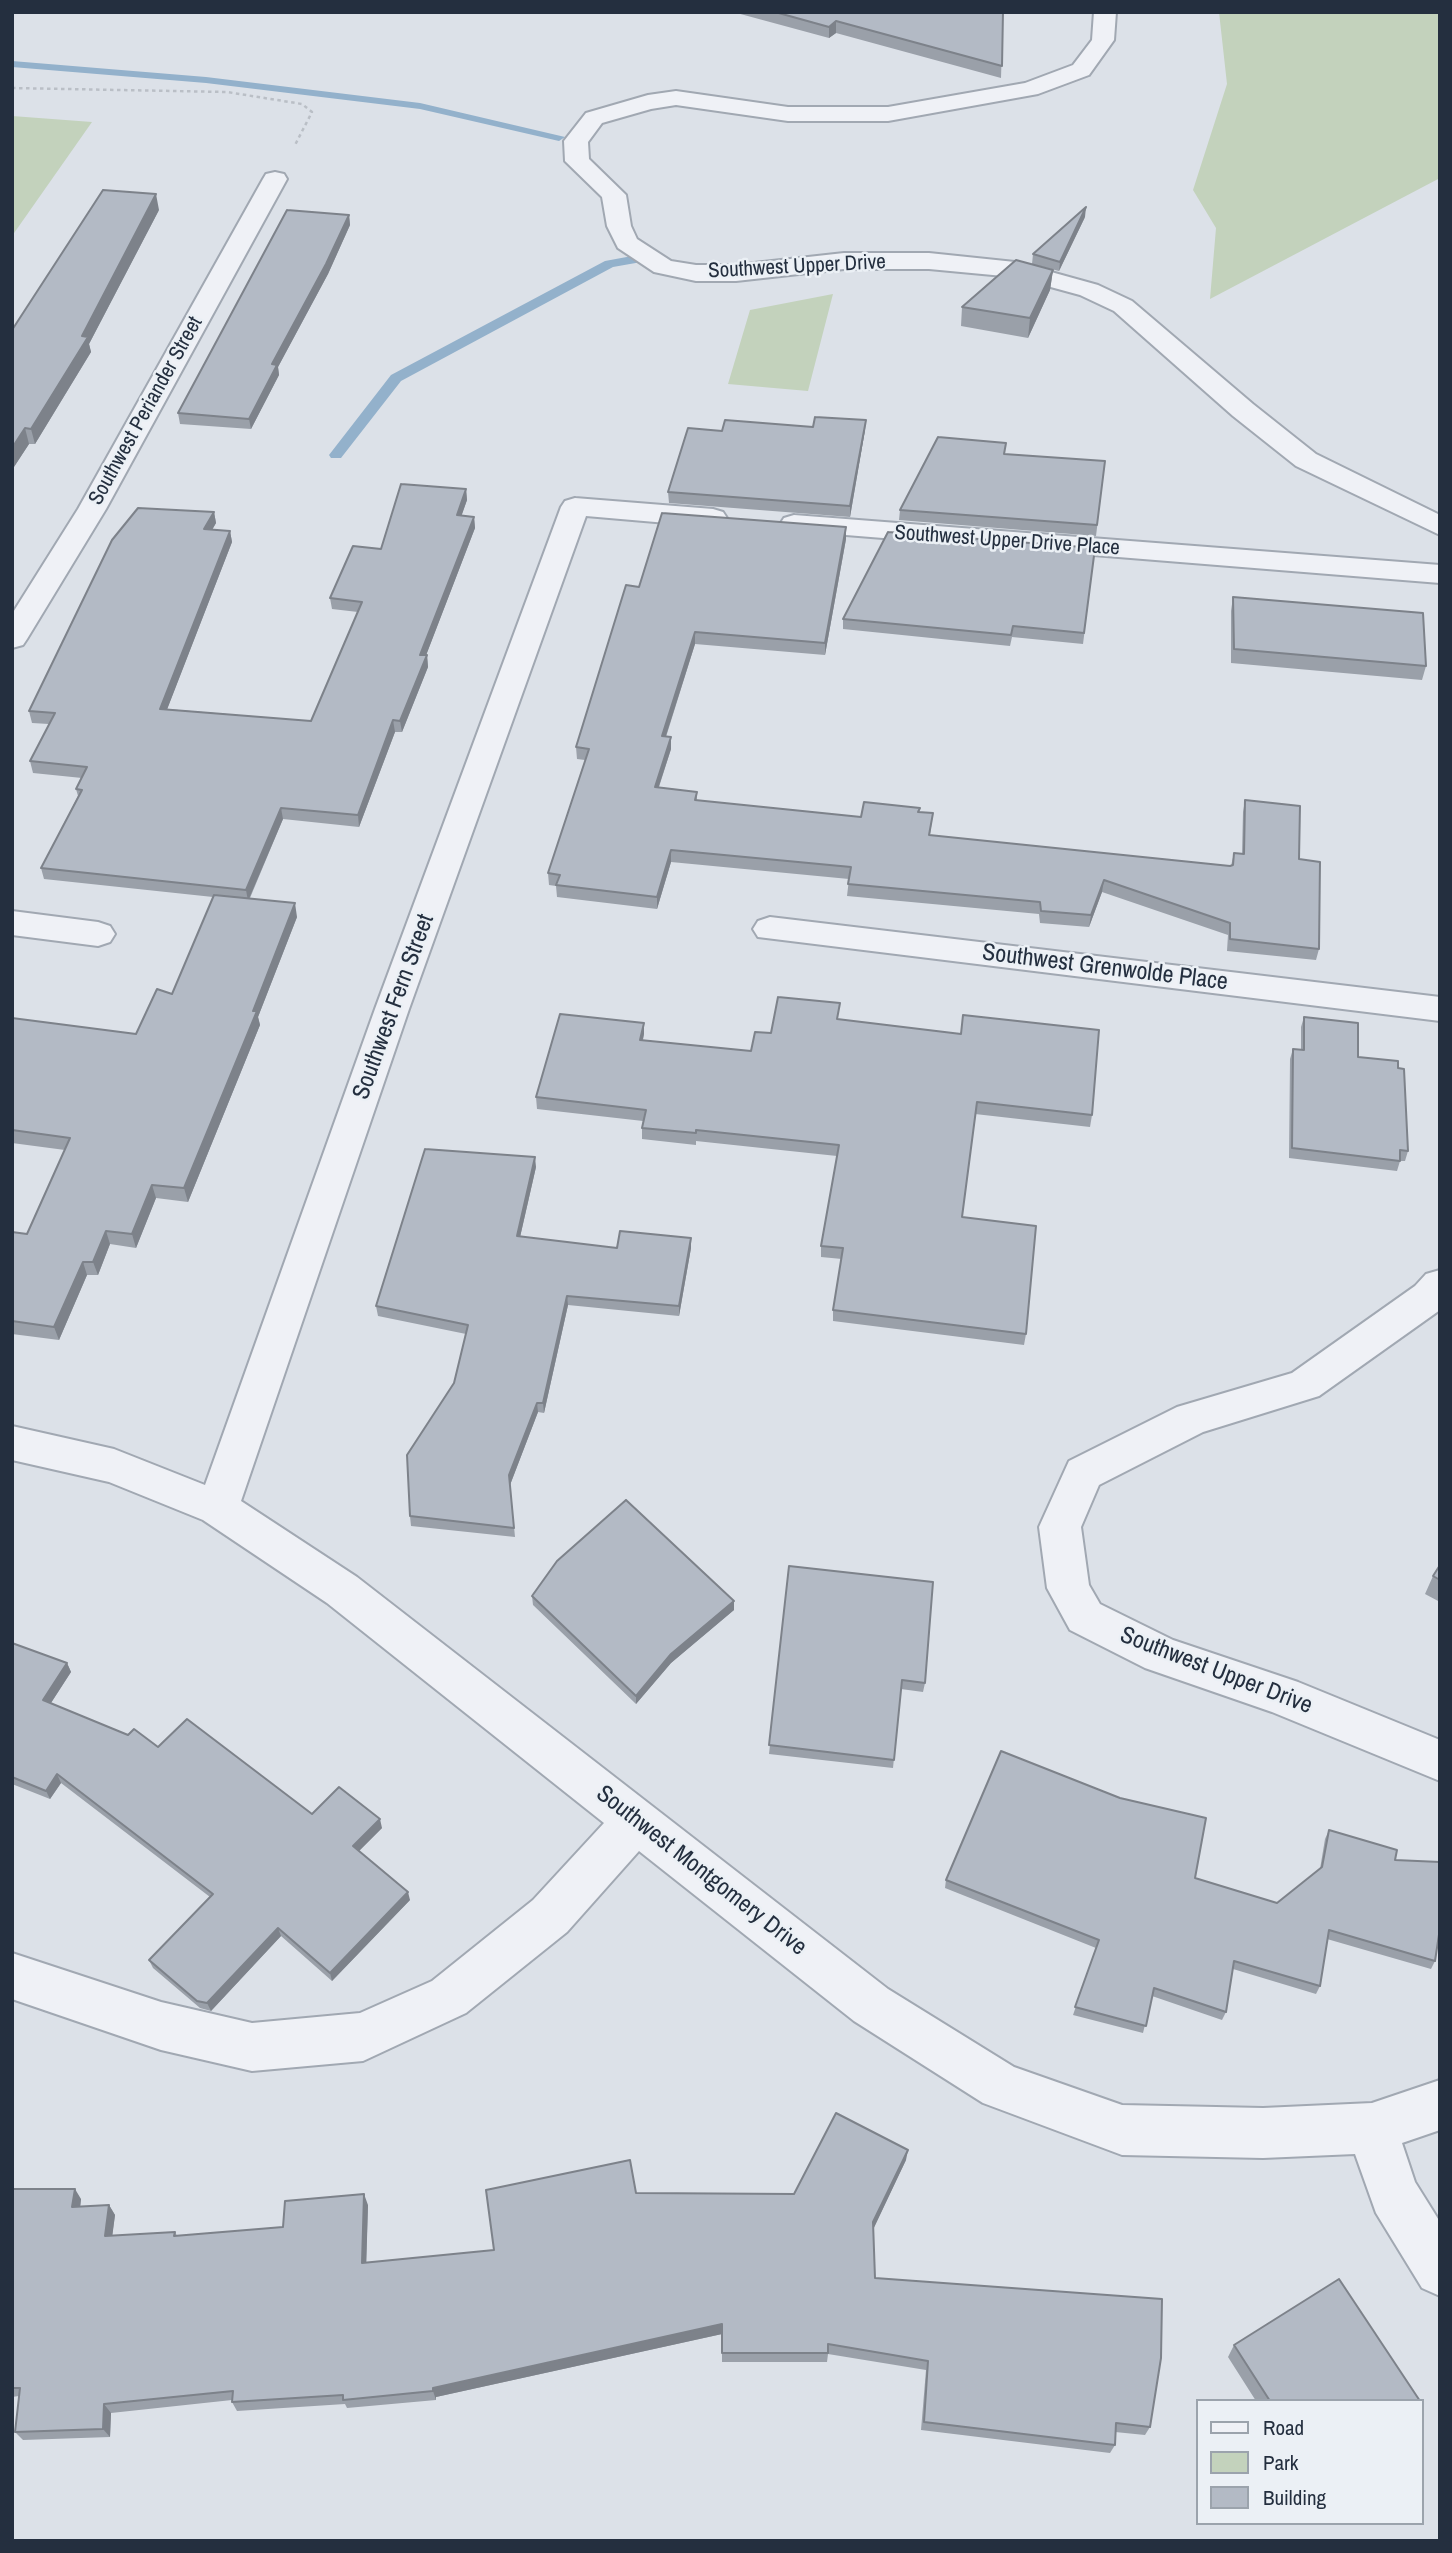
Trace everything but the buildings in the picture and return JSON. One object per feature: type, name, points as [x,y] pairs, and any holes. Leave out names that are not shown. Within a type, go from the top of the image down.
[{"type":"street","name":"Southwest Upper Drive","points":[[1105,12],[1103,40],[1081,70],[1030,89],[888,114],[788,114],[676,98],[648,102],[594,118],[576,141],[577,161],[614,195],[618,226],[627,243],[663,267],[696,273],[736,273],[844,261],[929,261],[1015,270],[1089,290],[1123,306],[1242,410],[1306,460],[1440,526]]},
{"type":"street","name":"Southwest Periander Street","points":[[12,639],[92,509],[275,178]]},
{"type":"street","name":"Southwest Upper Drive Place","points":[[575,507],[1440,574]]},
{"type":"street","name":"Southwest Fern Street","points":[[218,1508],[392,1009],[575,507]]},
{"type":"street","points":[[12,923],[98,934]]},
{"type":"street","name":"Southwest Grenwolde Place","points":[[770,929],[1440,1009]]},
{"type":"street","name":"Southwest Upper Drive","points":[[1440,1285],[1429,1297],[1305,1385],[1191,1419],[1084,1473],[1060,1527],[1068,1588],[1085,1617],[1160,1655],[1282,1696],[1440,1762]]},
{"type":"street","name":"Southwest Montgomery Drive","points":[[12,1443],[114,1466],[218,1508],[342,1590],[871,2006],[1000,2086],[1122,2130],[1263,2133],[1372,2128],[1440,2105]]},
{"type":"street","points":[[12,1976],[161,2026],[253,2047],[363,2037],[449,1997],[550,1916],[637,1820]]},
{"type":"street","points":[[1372,2128],[1394,2195],[1440,2270]]},
{"type":"path","points":[[12,89],[227,92],[302,104],[312,112],[305,130],[275,178]]},
{"type":"green space","points":[[1219,12],[1440,12],[1440,178],[1210,299],[1216,228],[1193,190],[1227,84]]},
{"type":"green space","points":[[12,116],[92,122],[12,236]]},
{"type":"green space","points":[[833,294],[808,391],[728,384],[750,310]]},
{"type":"waterway","points":[[12,64],[206,80],[420,106],[559,137]]},
{"type":"waterway","points":[[336,455],[396,378],[609,264],[643,258]]}]
